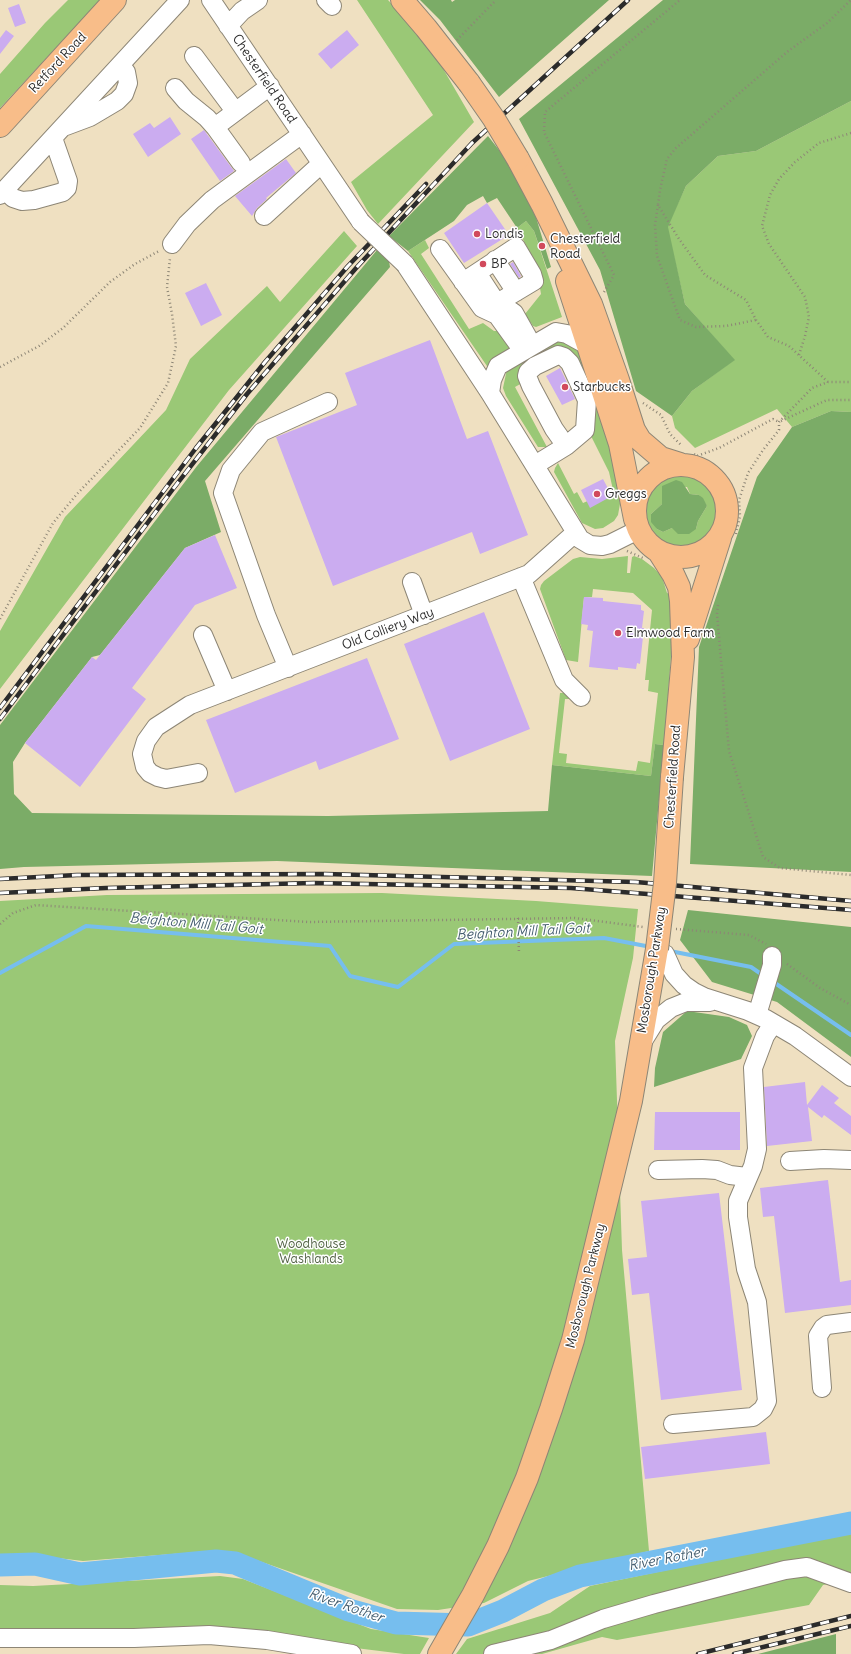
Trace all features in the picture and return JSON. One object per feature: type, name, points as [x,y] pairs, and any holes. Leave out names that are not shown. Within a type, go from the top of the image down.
[{"type":"main road","name":"Retford Road","points":[[0,126],[116,0]]},
{"type":"main road","points":[[402,0],[446,52],[494,119],[518,159],[542,204],[591,304],[634,430],[640,440],[661,458],[686,456],[718,482],[725,497],[728,513],[726,522],[727,537],[703,552],[687,557],[671,556],[659,552],[646,542],[637,525],[620,444],[542,204]]},
{"type":"main road","points":[[637,525],[638,496],[645,482],[665,466],[686,456]]},
{"type":"main road","name":"Chesterfield Road","points":[[683,657],[727,537]]},
{"type":"main road","name":"Chesterfield Road","points":[[659,552],[674,574],[678,587],[681,601],[683,657],[672,778],[664,897]]},
{"type":"main road","name":"Mosborough Parkway","points":[[439,1654],[473,1595],[498,1546],[527,1478],[573,1340],[631,1101],[639,1053],[661,952],[664,897]]},
{"type":"street","points":[[59,132],[68,181],[67,188],[63,192],[34,200],[22,201],[2,193],[180,0]]},
{"type":"street","name":"Chesterfield Road","points":[[211,0],[360,222],[405,264],[490,393],[575,533],[584,542],[596,546],[610,544],[637,525]]},
{"type":"street","points":[[228,26],[254,1]]},
{"type":"street","points":[[194,56],[236,111]]},
{"type":"street","points":[[215,127],[270,86]]},
{"type":"street","points":[[175,88],[186,101],[207,118],[215,127],[241,163]]},
{"type":"street","points":[[172,244],[187,224],[212,200],[302,134]]},
{"type":"street","points":[[264,216],[321,164]]},
{"type":"street","points":[[485,267],[516,247],[532,274],[517,292],[514,313],[528,348]]},
{"type":"street","points":[[440,249],[485,267],[517,292]]},
{"type":"street","points":[[485,267],[482,308],[497,315],[528,348]]},
{"type":"street","points":[[490,393],[492,380],[498,366],[556,332],[567,334],[587,345]]},
{"type":"street","points":[[535,465],[566,446],[584,430],[587,400],[576,375],[566,358],[558,355],[530,370],[527,376],[554,430],[566,446]]},
{"type":"street","points":[[288,668],[266,615],[223,493],[231,470],[262,432],[328,402]]},
{"type":"street","name":"Old Colliery Way","points":[[198,773],[166,779],[150,773],[145,767],[142,754],[146,741],[156,727],[190,705],[529,574],[575,533]]},
{"type":"street","points":[[521,577],[564,680],[581,697]]},
{"type":"street","points":[[412,582],[424,615]]},
{"type":"street","points":[[203,635],[228,691]]},
{"type":"street","points":[[661,952],[671,970],[684,986],[698,995],[720,1003],[738,1007],[765,1019],[794,1036],[851,1078]]},
{"type":"street","points":[[673,1424],[753,1416],[763,1409],[767,1401],[757,1302],[746,1269],[738,1217],[738,1201],[753,1166],[757,1149],[753,1068],[765,1036],[765,1019],[762,997],[772,961]]},
{"type":"street","points":[[639,1053],[643,1040],[651,1026],[662,1014],[671,1008],[681,1003],[691,1001],[720,1003]]},
{"type":"street","points":[[790,1161],[824,1159],[851,1160]]},
{"type":"street","points":[[658,1170],[717,1170],[730,1176],[747,1177]]},
{"type":"street","points":[[822,1388],[818,1336],[827,1324],[851,1322]]},
{"type":"street","points":[[494,1654],[551,1640],[603,1619],[654,1604],[785,1570],[808,1567],[851,1583]]},
{"type":"street","points":[[0,1638],[134,1638],[209,1635],[267,1640],[352,1654]]},
{"type":"path","points":[[446,52],[496,0]]},
{"type":"path","points":[[601,296],[614,274],[544,132],[545,112],[680,0]]},
{"type":"path","points":[[756,320],[726,326],[696,327],[680,320],[658,256],[655,225],[660,190],[667,159],[676,148],[787,52],[827,23],[850,0]]},
{"type":"path","points":[[799,355],[809,317],[805,297],[769,244],[762,226],[770,194],[779,179],[795,162],[819,143],[851,133]]},
{"type":"path","points":[[658,205],[679,239],[705,275],[746,300],[756,320],[768,337],[789,346],[828,382]]},
{"type":"path","points":[[0,367],[39,346],[63,328],[110,282],[135,264],[172,244]]},
{"type":"path","points":[[0,619],[53,523],[77,494],[140,428],[168,383],[176,346],[167,287],[172,244]]},
{"type":"path","points":[[727,537],[737,532],[740,516],[739,500],[748,472],[779,430],[779,422],[812,388],[828,382],[851,382]]},
{"type":"path","points":[[637,399],[661,415],[670,434],[686,456],[697,456],[719,448],[773,418],[779,422]]},
{"type":"path","points":[[779,422],[827,400],[851,400]]},
{"type":"path","points":[[718,599],[717,614],[729,751],[763,857],[780,868],[851,875]]},
{"type":"path","points":[[0,924],[13,913],[36,905],[309,922],[575,918],[648,927]]},
{"type":"path","points":[[518,918],[519,954]]},
{"type":"path","points":[[672,929],[749,935],[762,941],[769,948],[772,961],[781,960],[820,988],[851,1005]]},
{"type":"green space","points":[[68,0],[100,0],[0,108],[0,74],[45,23]]},
{"type":"green space","points":[[357,0],[388,0],[427,41],[474,122],[378,224],[367,210],[351,182],[433,115]]},
{"type":"green space","points":[[420,0],[451,0],[452,2],[455,0],[609,0],[499,97],[440,20]]},
{"type":"green space","points":[[663,0],[851,0],[851,101],[756,151],[718,156],[686,186],[668,227],[685,304],[735,360],[692,391],[672,416],[636,391],[600,270],[519,119]]},
{"type":"green space","points":[[851,101],[851,412],[831,411],[792,427],[777,409],[695,448],[675,428],[672,416],[692,391],[734,360],[685,304],[667,227],[686,186],[718,156],[756,151]]},
{"type":"green space","points":[[488,136],[506,159],[535,214],[551,267],[547,269],[534,231],[526,221],[517,228],[497,198],[487,203],[483,196],[467,205],[454,221],[408,251],[389,236]]},
{"type":"green space","points":[[526,221],[534,231],[562,317],[536,327],[533,326],[525,314],[541,294],[536,264],[517,228]]},
{"type":"green space","points":[[344,231],[357,246],[229,390],[0,689],[0,631],[65,517],[166,410],[190,359],[267,286],[280,302]]},
{"type":"green space","points":[[425,240],[429,248],[421,254],[469,329],[483,323],[494,331],[500,331],[511,347],[499,357],[489,369],[408,251]]},
{"type":"green space","points":[[377,250],[389,261],[390,267],[205,481],[221,532],[185,548],[100,655],[92,657],[25,743],[13,762],[14,794],[32,813],[328,816],[548,811],[552,765],[651,776],[655,744],[664,745],[652,876],[277,861],[24,867],[0,869],[0,725],[197,466]]},
{"type":"green space","points":[[563,341],[582,355],[600,403],[618,481],[620,504],[618,515],[614,521],[603,528],[595,529],[582,523],[554,472],[558,463],[574,494],[577,492],[583,503],[613,490],[609,472],[589,432],[568,353],[519,371],[522,383],[515,387],[547,447],[538,447],[506,396],[503,388],[507,369],[555,342]]},
{"type":"green space","points":[[831,411],[851,412],[851,872],[690,864],[699,647],[757,477],[792,427]]},
{"type":"green space","points":[[679,473],[689,474],[698,478],[706,484],[716,502],[714,524],[708,534],[699,541],[688,546],[676,546],[665,543],[655,536],[648,527],[644,516],[644,504],[647,494],[652,486],[660,479]],"holes":[[[662,486],[687,487],[690,494],[699,495],[707,506],[698,521],[696,529],[672,528],[663,532],[657,529],[651,514],[662,504]]]},
{"type":"green space","points":[[676,480],[682,482],[690,494],[699,495],[703,498],[707,506],[698,521],[696,529],[689,534],[678,534],[672,528],[663,532],[657,529],[651,522],[651,514],[662,504],[662,486]]},
{"type":"green space","points":[[628,556],[627,573],[630,573],[632,557],[634,556],[642,559],[654,568],[662,577],[667,593],[672,595],[674,619],[664,745],[655,744],[651,776],[552,765],[560,693],[563,693],[563,690],[574,699],[565,699],[559,753],[567,754],[566,763],[636,771],[638,761],[650,763],[658,693],[648,691],[649,680],[645,680],[652,610],[633,593],[593,589],[592,597],[584,597],[578,662],[566,660],[540,589],[544,581],[573,559],[580,557],[602,559]]},
{"type":"green space","name":"Woodhouse Washlands","points":[[382,893],[536,901],[638,909],[633,958],[615,1041],[622,1250],[649,1551],[528,1581],[484,1603],[438,1610],[397,1609],[236,1553],[198,1552],[83,1561],[24,1554],[0,1554],[0,901],[107,895]]},
{"type":"green space","points":[[688,910],[851,927],[851,1057],[777,1002],[712,982],[680,940]]},
{"type":"green space","points":[[687,1011],[729,1017],[747,1025],[752,1036],[741,1059],[654,1087],[655,1068],[663,1032]]},
{"type":"green space","points":[[851,1532],[851,1579],[823,1585],[809,1605],[617,1640],[602,1637],[542,1654],[456,1654],[467,1639],[550,1613],[590,1586]]},
{"type":"green space","points":[[220,1576],[243,1579],[371,1629],[429,1638],[420,1654],[404,1654],[202,1629],[0,1630],[0,1585],[33,1586]]},
{"type":"green space","points":[[836,1634],[836,1654],[758,1654]]},
{"type":"building","points":[[19,4],[26,23],[15,27],[8,8]]},
{"type":"building","points":[[6,30],[14,36],[0,54],[0,38]]},
{"type":"building","points":[[347,30],[359,45],[331,69],[318,54]]},
{"type":"building","points":[[170,117],[181,134],[148,157],[133,134],[150,123],[154,128]]},
{"type":"building","points":[[204,130],[234,171],[220,181],[191,139]]},
{"type":"building","points":[[286,159],[296,173],[266,198],[267,199],[257,208],[252,216],[235,196]]},
{"type":"building","name":"Londis","points":[[487,203],[509,235],[464,263],[444,233]]},
{"type":"building","points":[[513,262],[521,276],[519,278],[510,264]]},
{"type":"building","points":[[206,283],[222,315],[201,326],[185,293]]},
{"type":"building","points":[[430,340],[467,439],[488,431],[528,535],[480,554],[472,532],[333,586],[276,437],[357,405],[345,373]]},
{"type":"building","name":"Starbucks","points":[[560,368],[575,399],[562,405],[546,376]]},
{"type":"building","name":"Greggs","points":[[603,479],[612,496],[590,508],[581,490]]},
{"type":"building","points":[[215,535],[237,588],[195,605],[132,688],[146,699],[80,787],[25,743],[92,657],[96,660],[185,548]]},
{"type":"building","name":"Elmwood Farm","points":[[584,597],[603,598],[603,601],[641,605],[641,610],[644,611],[642,628],[644,628],[640,664],[637,663],[636,669],[618,667],[618,670],[589,667],[593,631],[587,630],[588,625],[581,624]]},
{"type":"building","points":[[484,612],[530,729],[450,761],[404,644]]},
{"type":"building","points":[[367,658],[399,739],[319,770],[316,761],[235,793],[206,720]]},
{"type":"building","points":[[805,1082],[807,1105],[822,1085],[839,1098],[834,1103],[851,1116],[851,1135],[824,1115],[822,1118],[808,1107],[812,1141],[767,1146],[764,1087]]},
{"type":"building","points":[[655,1112],[740,1112],[740,1150],[654,1150]]},
{"type":"building","points":[[828,1180],[840,1282],[851,1280],[851,1305],[785,1313],[774,1216],[763,1217],[760,1188]]},
{"type":"building","points":[[719,1193],[742,1390],[661,1400],[649,1293],[632,1295],[628,1259],[647,1257],[641,1201]]},
{"type":"building","points":[[766,1432],[770,1464],[645,1479],[641,1447]]},
{"type":"waterway","name":"Beighton Mill Tail Goit","points":[[0,973],[86,926],[330,946],[350,976],[398,987],[454,944],[604,938],[651,947]]},
{"type":"waterway","name":"Beighton Mill Tail Goit","points":[[670,951],[751,967],[764,976]]},
{"type":"waterway","name":"Beighton Mill Tail Goit","points":[[772,981],[851,1035]]},
{"type":"waterway","name":"River Rother","points":[[0,1565],[35,1564],[80,1574],[216,1561],[235,1563],[349,1610],[396,1623],[468,1625],[503,1611],[543,1590],[580,1576],[851,1523]]},
{"type":"railway","points":[[0,719],[173,489],[247,394],[357,267],[472,143],[628,0]]},
{"type":"railway","points":[[0,708],[196,448],[265,362],[348,266],[426,184]]},
{"type":"railway","points":[[0,879],[77,875],[325,874],[636,882],[851,901]]},
{"type":"railway","points":[[0,893],[106,888],[314,883],[571,888],[851,910]]},
{"type":"railway","points":[[698,1654],[851,1616]]},
{"type":"railway","points":[[734,1654],[851,1626]]},
{"type":"place","name":"Londis","points":[[477,234]]},
{"type":"place","name":"Chesterfield Road","points":[[542,246]]},
{"type":"place","name":"BP","points":[[483,264]]},
{"type":"place","name":"Starbucks","points":[[565,387]]},
{"type":"place","name":"Greggs","points":[[597,494]]},
{"type":"place","name":"Elmwood Farm","points":[[618,633]]}]
